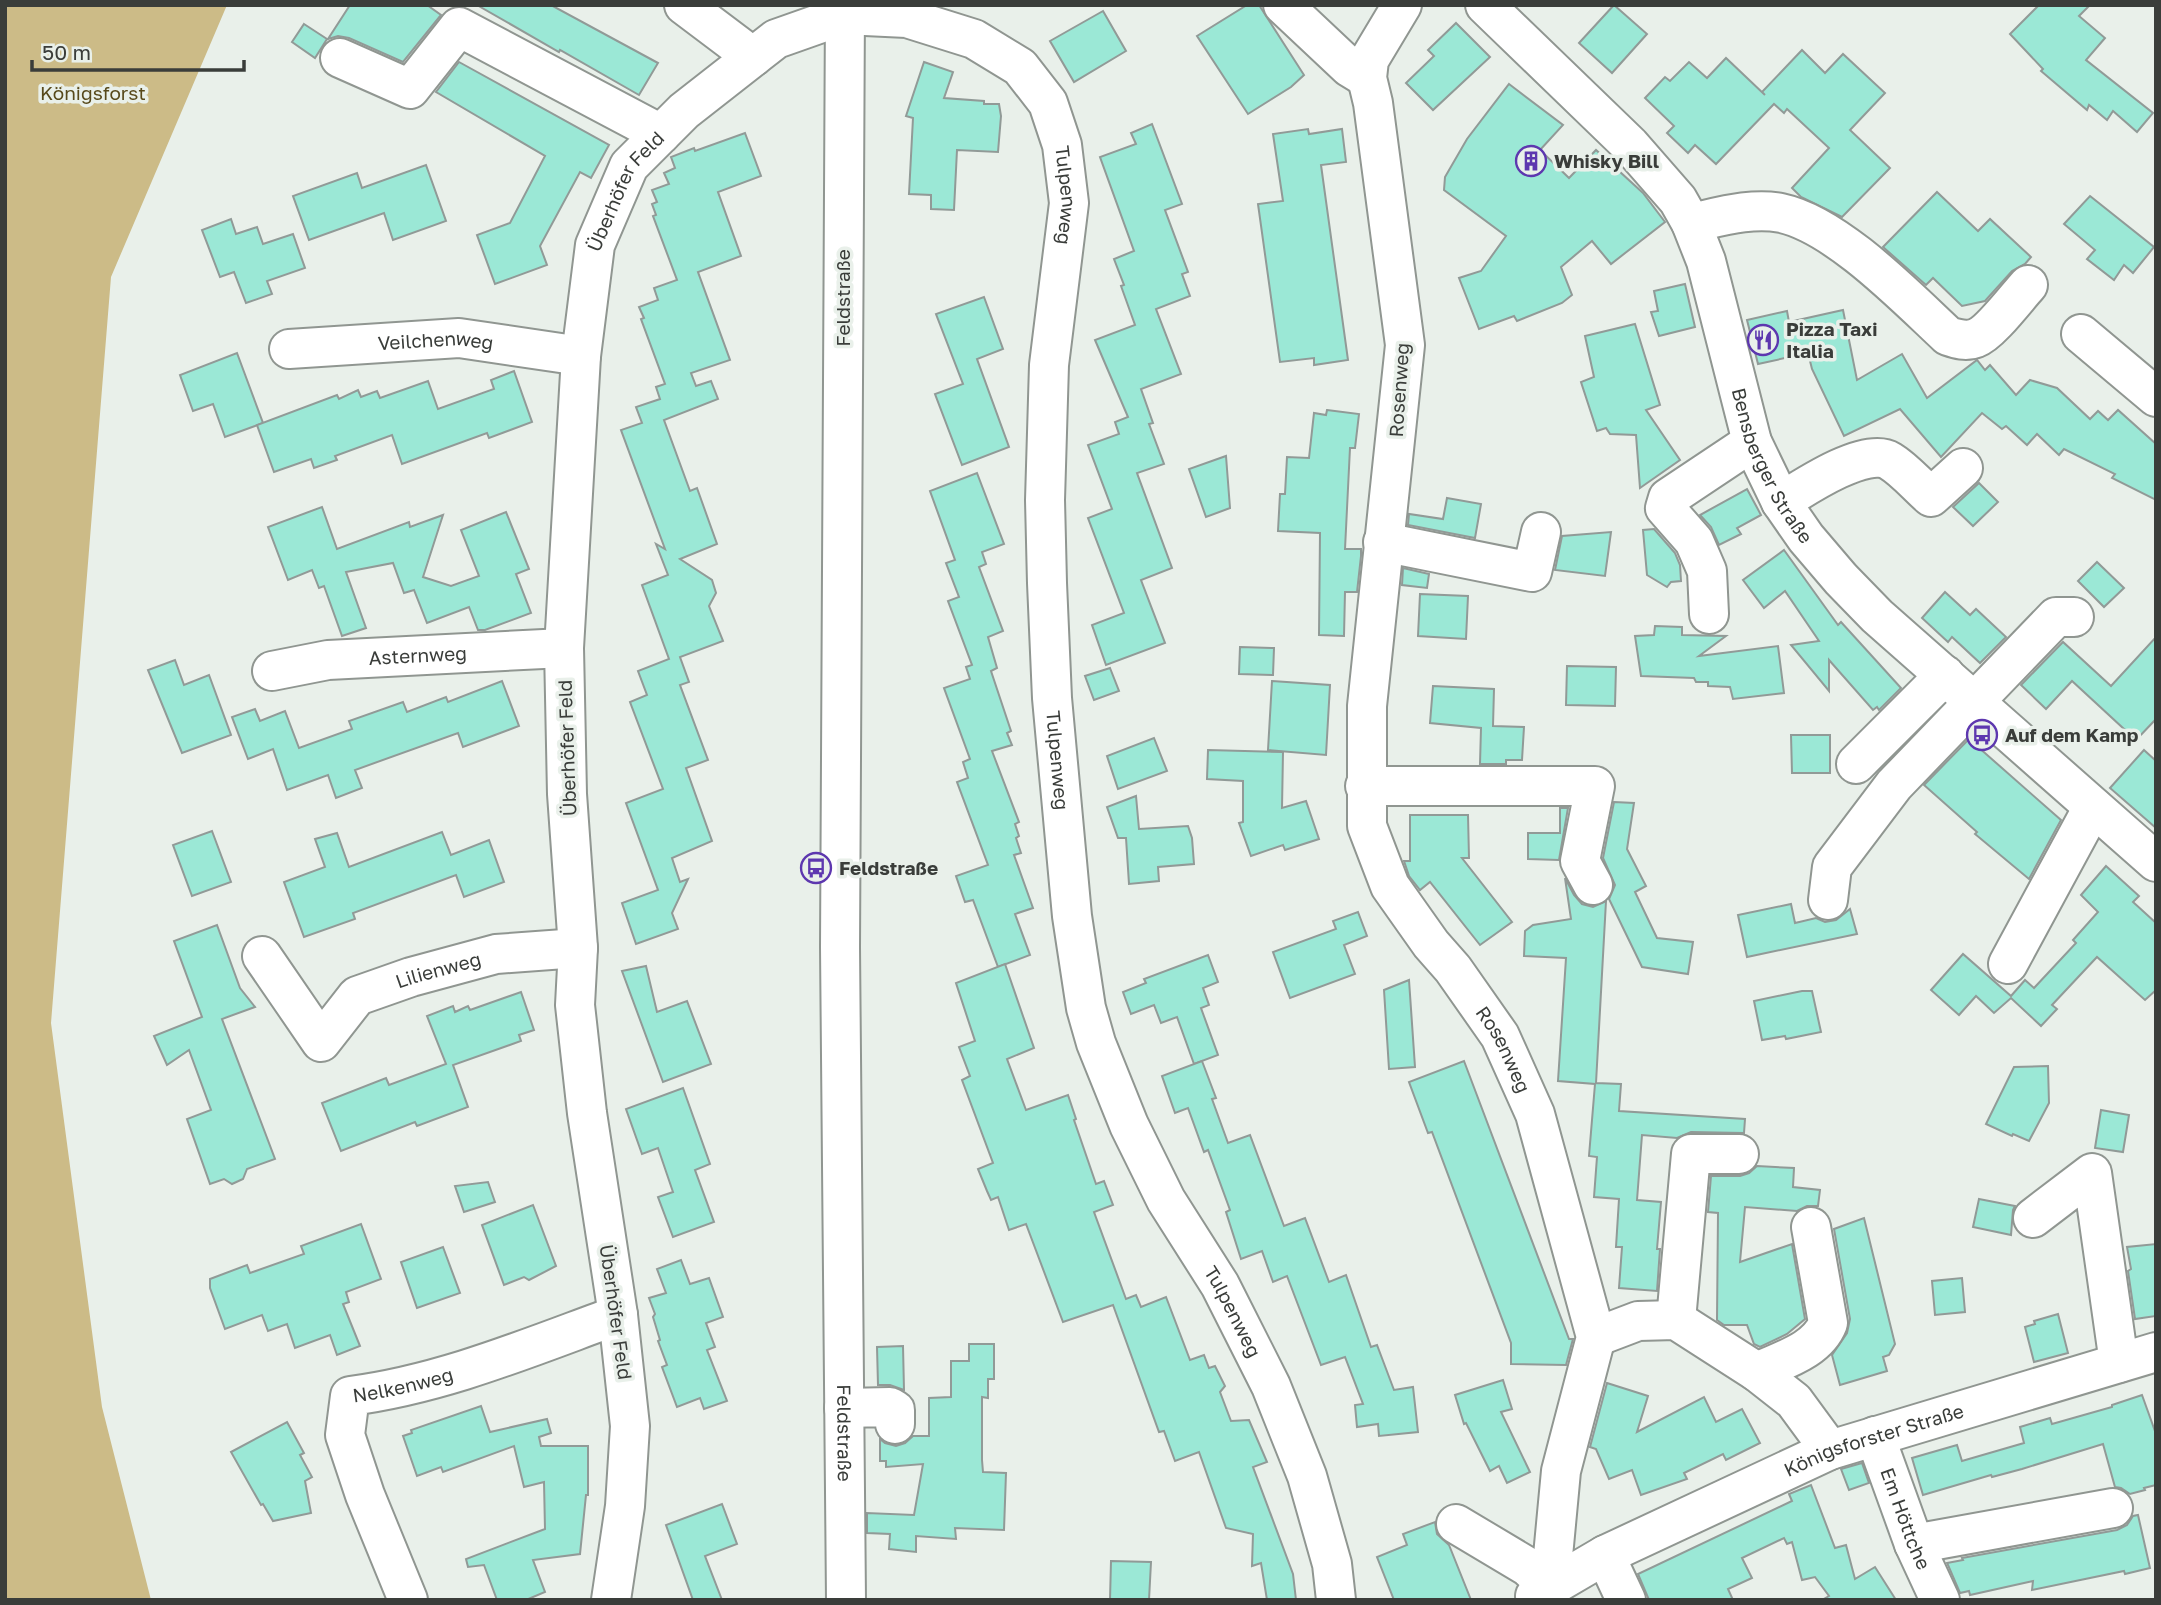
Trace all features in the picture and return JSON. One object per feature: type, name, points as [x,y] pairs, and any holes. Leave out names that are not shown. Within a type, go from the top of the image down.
[{"type":"street","points":[[684,5],[753,57]]},
{"type":"street","points":[[1283,5],[1349,67],[1367,78]]},
{"type":"street","name":"Rosenweg","points":[[1402,5],[1368,60],[1367,78],[1373,103],[1405,345],[1367,706],[1367,827],[1390,886],[1500,1036],[1535,1114],[1596,1337],[1561,1471],[1539,1594]]},
{"type":"street","name":"Bensberger Straße","points":[[1485,5],[1630,145],[1678,200],[1691,223],[1706,261],[1752,442],[1781,502],[1806,538],[1877,616],[2156,862]]},
{"type":"street","name":"Überhöfer Feld","points":[[611,1600],[625,1506],[630,1426],[618,1315],[587,1113],[575,1005],[579,948],[567,794],[564,648],[581,356],[595,245],[629,166],[684,111],[776,39],[845,10]]},
{"type":"street","name":"Feldstraße","points":[[845,10],[840,919],[846,1600]]},
{"type":"street","name":"Tulpenweg","points":[[845,10],[906,18],[974,38],[1020,67],[1048,103],[1062,145],[1069,204],[1049,365],[1045,500],[1046,583],[1052,698],[1072,916],[1086,1008],[1096,1043],[1115,1090],[1161,1190],[1220,1285],[1271,1386],[1307,1476],[1332,1563],[1336,1600]]},
{"type":"street","points":[[340,58],[410,89],[459,27],[661,134]]},
{"type":"street","points":[[1691,223],[1736,213],[1779,212],[1815,225],[1879,272],[1948,336],[1962,340],[1976,338],[1986,332],[2028,285]]},
{"type":"street","points":[[2081,334],[2156,397]]},
{"type":"street","name":"Veilchenweg","points":[[289,349],[459,338],[581,356]]},
{"type":"street","points":[[1709,614],[1707,571],[1694,541],[1665,508],[1668,498],[1752,442]]},
{"type":"street","points":[[1781,502],[1847,465],[1867,459],[1888,460],[1931,497],[1962,468]]},
{"type":"street","points":[[1383,542],[1532,572],[1541,532]]},
{"type":"street","points":[[1828,901],[1832,867],[1894,785],[2056,617],[2074,617]]},
{"type":"street","name":"Asternweg","points":[[272,671],[328,660],[564,648]]},
{"type":"street","points":[[1856,764],[1945,675]]},
{"type":"street","points":[[1365,786],[1595,786],[1580,861],[1593,885]]},
{"type":"street","points":[[2008,964],[2093,807]]},
{"type":"street","name":"Lilienweg","points":[[262,956],[321,1042],[357,996],[411,976],[496,954],[579,948]]},
{"type":"street","points":[[1676,1320],[1691,1154],[1739,1154]]},
{"type":"street","points":[[2033,1218],[2092,1173],[2119,1363]]},
{"type":"street","points":[[1756,1372],[1807,1348],[1823,1336],[1828,1323],[1811,1227]]},
{"type":"street","name":"Nelkenweg","points":[[408,1600],[365,1495],[345,1435],[350,1396],[438,1380],[618,1315]]},
{"type":"street","points":[[1596,1337],[1637,1321],[1676,1320],[1756,1372],[1794,1401],[1830,1450]]},
{"type":"street","name":"Königsforster Straße","points":[[1539,1594],[1605,1555],[1830,1450],[2156,1352]]},
{"type":"street","points":[[844,1408],[890,1407],[895,1410],[895,1424]]},
{"type":"street","name":"Em Höttche","points":[[1875,1436],[1914,1544],[1940,1600]]},
{"type":"street","points":[[1914,1544],[2113,1508]]},
{"type":"street","points":[[1456,1524],[1528,1567],[1539,1594]]},
{"type":"street","points":[[1605,1555],[1626,1600]]},
{"type":"green space","name":"Königsforst","points":[[5,5],[227,5],[111,277],[51,1023],[102,1407],[151,1600],[5,1600]]},
{"type":"building","points":[[350,5],[427,5],[441,15],[403,62],[349,38],[338,36],[328,39]]},
{"type":"building","points":[[477,5],[551,5],[658,63],[639,95]]},
{"type":"building","points":[[1247,5],[1259,5],[1304,75],[1291,87],[1248,114],[1197,36]]},
{"type":"building","points":[[1614,5],[1647,34],[1612,73],[1579,43]]},
{"type":"building","points":[[2039,5],[2090,5],[2079,16],[2105,38],[2086,60],[2153,113],[2137,132],[2113,111],[2107,120],[2089,105],[2087,110],[2041,71],[2043,69],[2010,34]]},
{"type":"building","points":[[1103,11],[1126,51],[1074,82],[1050,41]]},
{"type":"building","points":[[1456,23],[1490,57],[1433,110],[1406,83],[1434,56],[1428,50]]},
{"type":"building","points":[[304,24],[327,39],[315,58],[292,42]]},
{"type":"building","points":[[1802,50],[1825,73],[1843,54],[1885,93],[1850,130],[1890,168],[1842,217],[1801,197],[1792,188],[1829,148],[1787,109],[1784,113],[1774,104],[1716,164],[1695,145],[1688,153],[1667,133],[1674,126],[1645,98],[1665,77],[1670,81],[1689,62],[1707,78],[1726,58],[1765,95],[1762,92]]},
{"type":"building","points":[[459,62],[609,145],[591,178],[580,172],[540,246],[547,265],[495,284],[477,235],[510,223],[545,156],[436,92]]},
{"type":"building","points":[[924,62],[953,72],[944,98],[999,104],[1001,116],[998,152],[957,150],[954,210],[931,209],[931,195],[909,194],[913,118],[906,116]]},
{"type":"building","points":[[1509,84],[1563,125],[1540,150],[1569,178],[1596,150],[1643,193],[1665,222],[1611,264],[1592,241],[1561,267],[1572,295],[1562,303],[1517,321],[1514,316],[1479,329],[1459,278],[1481,271],[1506,236],[1444,190],[1445,177],[1467,139]]},
{"type":"building","points":[[1152,124],[1182,204],[1165,210],[1188,272],[1182,274],[1190,296],[1156,309],[1181,374],[1141,389],[1153,423],[1149,424],[1164,464],[1137,473],[1172,568],[1141,580],[1165,643],[1106,665],[1092,625],[1124,613],[1088,518],[1112,509],[1088,445],[1119,434],[1115,422],[1128,417],[1095,340],[1135,325],[1114,259],[1134,251],[1100,157],[1136,144],[1131,133]]},
{"type":"building","points":[[1308,129],[1309,134],[1342,129],[1346,162],[1321,165],[1348,360],[1314,365],[1314,358],[1280,362],[1258,204],[1283,201],[1273,134]]},
{"type":"building","points":[[745,133],[761,176],[718,192],[741,256],[698,272],[730,360],[691,373],[696,386],[711,381],[718,399],[664,420],[690,491],[697,488],[717,544],[680,559],[712,580],[716,593],[709,606],[723,641],[680,657],[689,682],[680,685],[708,760],[686,768],[712,841],[672,858],[680,882],[688,879],[672,913],[678,929],[636,944],[622,903],[658,890],[626,803],[663,789],[630,702],[647,695],[638,671],[669,659],[642,585],[668,575],[656,544],[665,549],[621,430],[642,423],[636,407],[660,399],[656,387],[665,384],[639,307],[658,300],[654,288],[677,280],[653,216],[656,215],[652,204],[657,202],[652,190],[669,184],[664,173],[675,168],[671,157]]},
{"type":"building","points":[[426,165],[446,221],[393,240],[384,213],[309,240],[293,196],[357,173],[362,188]]},
{"type":"building","points":[[1937,192],[1978,231],[1990,219],[2031,257],[2012,271],[1985,301],[1962,306],[1933,278],[1926,285],[1883,247]]},
{"type":"building","points":[[2090,196],[2154,247],[2133,273],[2124,265],[2114,280],[2087,259],[2095,250],[2064,224]]},
{"type":"building","points":[[231,219],[236,234],[257,227],[263,244],[293,234],[305,268],[267,281],[272,294],[246,303],[234,272],[220,277],[202,230]]},
{"type":"building","points":[[1685,284],[1695,327],[1659,336],[1651,312],[1658,311],[1654,291]]},
{"type":"building","points":[[984,297],[1003,349],[977,359],[1009,447],[962,465],[935,394],[963,384],[936,314]]},
{"type":"building","points":[[1843,310],[1857,380],[1902,354],[1927,398],[1977,360],[1985,370],[1990,365],[2016,395],[2030,380],[2057,388],[2090,419],[2098,411],[2108,420],[2118,410],[2156,444],[2156,500],[2112,478],[2115,474],[2064,449],[2059,455],[2037,434],[2027,445],[2006,426],[2002,429],[1982,413],[1941,457],[1900,409],[1844,436],[1812,369],[1808,353],[1758,364],[1747,320],[1787,311],[1789,322]]},
{"type":"building","points":[[1635,324],[1660,405],[1646,410],[1680,460],[1640,488],[1636,435],[1610,434],[1606,428],[1597,431],[1581,382],[1594,377],[1585,336]]},
{"type":"building","points":[[237,353],[263,423],[225,437],[213,404],[193,411],[180,375]]},
{"type":"building","points":[[514,371],[532,422],[489,438],[487,433],[402,464],[392,435],[335,456],[337,460],[314,468],[311,459],[274,472],[257,425],[337,395],[339,399],[358,390],[361,397],[377,391],[380,398],[428,381],[438,409],[494,389],[491,380]]},
{"type":"building","points":[[1327,410],[1359,414],[1355,448],[1350,448],[1345,549],[1361,549],[1361,556],[1357,592],[1345,592],[1344,636],[1319,635],[1320,533],[1278,531],[1280,494],[1285,494],[1287,457],[1309,458],[1314,413],[1326,415]]},
{"type":"building","points":[[1226,456],[1230,508],[1206,517],[1189,469]]},
{"type":"building","points":[[977,473],[1004,544],[982,552],[986,564],[979,567],[1003,631],[988,637],[997,668],[991,671],[1011,731],[1007,733],[1012,745],[992,751],[1019,822],[1015,824],[1021,853],[1014,855],[1033,908],[1015,914],[1030,955],[998,967],[973,900],[965,902],[956,876],[988,865],[957,782],[968,778],[963,762],[970,759],[944,688],[970,679],[966,667],[972,665],[948,601],[959,597],[946,563],[955,560],[930,491]]},
{"type":"building","points":[[1979,483],[1998,502],[1973,526],[1953,507]]},
{"type":"building","points":[[1747,489],[1761,515],[1737,528],[1741,534],[1719,545],[1711,527],[1700,515]]},
{"type":"building","points":[[1447,498],[1481,504],[1475,538],[1408,525],[1409,514],[1443,519]]},
{"type":"building","points":[[322,507],[337,549],[409,522],[410,527],[443,515],[423,577],[451,586],[479,576],[461,530],[506,512],[529,569],[516,574],[531,613],[485,630],[478,630],[469,607],[427,623],[414,590],[404,593],[393,563],[346,572],[366,628],[342,636],[324,586],[319,588],[312,570],[288,580],[268,527]]},
{"type":"building","points":[[1654,529],[1675,553],[1680,565],[1681,581],[1671,582],[1667,587],[1647,575],[1643,530]]},
{"type":"building","points":[[1611,532],[1605,576],[1555,570],[1562,536]]},
{"type":"building","points":[[1784,550],[1838,625],[1841,622],[1901,688],[1879,710],[1877,707],[1873,710],[1829,660],[1829,691],[1791,645],[1819,641],[1785,591],[1764,608],[1743,580]]},
{"type":"building","points":[[2097,562],[2124,588],[2104,607],[2078,581]]},
{"type":"building","points":[[1403,568],[1429,574],[1427,588],[1402,585]]},
{"type":"building","points":[[1945,592],[1970,615],[1976,609],[2006,637],[1980,663],[1952,637],[1948,642],[1922,618]]},
{"type":"building","points":[[1420,594],[1468,596],[1466,639],[1418,636]]},
{"type":"building","points":[[1655,626],[1682,627],[1682,635],[1726,636],[1699,656],[1778,646],[1784,693],[1733,699],[1730,687],[1708,686],[1708,682],[1696,682],[1694,678],[1641,676],[1635,636],[1654,635]]},
{"type":"building","points":[[2156,637],[2156,719],[2136,740],[2072,681],[2046,709],[2021,685],[2063,642],[2111,686]]},
{"type":"building","points":[[1240,647],[1274,648],[1273,675],[1239,674]]},
{"type":"building","points":[[175,660],[184,685],[209,675],[231,735],[182,753],[148,670]]},
{"type":"building","points":[[1567,666],[1616,667],[1615,706],[1566,705]]},
{"type":"building","points":[[1110,668],[1119,691],[1094,700],[1085,676]]},
{"type":"building","points":[[502,681],[519,726],[463,747],[458,733],[355,770],[362,788],[336,798],[328,775],[287,790],[273,749],[248,759],[232,717],[255,709],[260,721],[285,711],[299,748],[352,729],[349,721],[403,702],[407,712],[446,697],[448,702]]},
{"type":"building","points":[[1272,681],[1330,685],[1326,755],[1268,750]]},
{"type":"building","points":[[1433,686],[1494,689],[1493,726],[1524,727],[1522,760],[1506,760],[1506,764],[1480,764],[1481,728],[1430,723]]},
{"type":"building","points":[[1791,735],[1830,735],[1830,773],[1792,773]]},
{"type":"building","points":[[1154,738],[1167,771],[1118,789],[1107,756]]},
{"type":"building","points":[[1969,739],[2061,820],[2029,879],[1975,834],[1977,832],[1924,785]]},
{"type":"building","points":[[1208,750],[1283,752],[1282,808],[1306,801],[1319,839],[1285,850],[1283,845],[1251,856],[1239,823],[1243,822],[1243,781],[1207,779]]},
{"type":"building","points":[[2144,750],[2156,761],[2156,828],[2110,788]]},
{"type":"building","points":[[1136,796],[1139,829],[1188,826],[1194,864],[1158,867],[1159,881],[1129,884],[1126,838],[1118,838],[1107,807]]},
{"type":"building","points":[[1614,802],[1634,803],[1627,849],[1646,886],[1635,892],[1657,938],[1693,942],[1688,974],[1642,967],[1609,899],[1615,885],[1603,858]]},
{"type":"building","points":[[1560,808],[1568,808],[1559,860],[1528,859],[1528,833],[1560,833]]},
{"type":"building","points":[[1410,815],[1468,815],[1469,858],[1462,858],[1512,922],[1480,945],[1430,882],[1420,890],[1409,876],[1404,861],[1410,861]]},
{"type":"building","points":[[212,831],[231,882],[192,896],[173,845]]},
{"type":"building","points":[[442,832],[451,855],[489,840],[504,882],[464,897],[456,875],[353,913],[355,919],[304,937],[284,882],[325,867],[315,839],[337,833],[349,867]]},
{"type":"building","points":[[2106,866],[2139,896],[2133,902],[2156,923],[2156,990],[2145,1000],[2097,957],[2052,1005],[2057,1009],[2041,1026],[2011,998],[1994,1013],[1976,996],[1959,1015],[1931,990],[1963,954],[2011,996],[2025,980],[2034,988],[2076,943],[2073,940],[2098,912],[2081,895]]},
{"type":"building","points":[[1565,878],[1582,904],[1593,907],[1606,901],[1596,1083],[1621,1084],[1619,1111],[1745,1119],[1744,1133],[1691,1132],[1677,1138],[1642,1135],[1637,1200],[1661,1202],[1657,1291],[1619,1288],[1622,1247],[1616,1247],[1619,1199],[1594,1197],[1597,1157],[1589,1156],[1595,1084],[1558,1081],[1566,958],[1524,956],[1525,931],[1533,925],[1571,919]]},
{"type":"building","points":[[1791,904],[1795,923],[1816,918],[1825,922],[1836,920],[1850,909],[1857,934],[1747,957],[1738,915]]},
{"type":"building","points":[[1358,912],[1367,936],[1344,945],[1355,974],[1290,998],[1273,952],[1336,929],[1333,921]]},
{"type":"building","points":[[217,925],[240,988],[255,1007],[222,1019],[275,1159],[247,1169],[243,1179],[232,1184],[224,1179],[210,1184],[187,1119],[211,1110],[189,1050],[167,1065],[154,1036],[202,1017],[174,941]]},
{"type":"building","points":[[1208,955],[1218,982],[1203,988],[1209,1005],[1201,1008],[1218,1055],[1194,1064],[1177,1017],[1161,1023],[1154,1005],[1131,1014],[1123,992],[1146,983],[1144,979]]},
{"type":"building","points":[[1005,964],[1034,1048],[1007,1059],[1026,1110],[1068,1095],[1096,1184],[1104,1181],[1113,1205],[1094,1212],[1126,1299],[1136,1295],[1141,1307],[1166,1297],[1190,1360],[1204,1355],[1209,1368],[1215,1366],[1225,1386],[1220,1392],[1231,1421],[1249,1420],[1267,1462],[1253,1467],[1293,1574],[1296,1600],[1267,1600],[1261,1563],[1252,1566],[1253,1534],[1226,1528],[1199,1452],[1175,1461],[1164,1431],[1159,1432],[1113,1305],[1063,1322],[1026,1224],[1009,1230],[998,1197],[991,1200],[978,1169],[993,1163],[962,1080],[970,1076],[959,1047],[975,1041],[956,983]]},
{"type":"building","points":[[646,966],[657,1012],[687,1001],[711,1064],[663,1082],[622,971]]},
{"type":"building","points":[[1409,980],[1415,1067],[1389,1069],[1384,990]]},
{"type":"building","points":[[1812,991],[1821,1032],[1786,1039],[1785,1036],[1762,1040],[1754,1001]]},
{"type":"building","points":[[521,992],[534,1030],[519,1035],[521,1041],[453,1065],[468,1107],[417,1126],[415,1122],[341,1151],[322,1103],[386,1078],[389,1085],[446,1064],[427,1016],[453,1006],[455,1012],[468,1006],[470,1010]]},
{"type":"building","points":[[1202,1061],[1216,1098],[1212,1099],[1228,1143],[1250,1135],[1284,1226],[1305,1218],[1329,1282],[1346,1275],[1371,1347],[1377,1345],[1394,1390],[1413,1387],[1418,1432],[1379,1436],[1378,1424],[1357,1427],[1355,1405],[1363,1404],[1345,1357],[1321,1365],[1287,1276],[1273,1282],[1262,1251],[1241,1259],[1226,1212],[1230,1210],[1208,1150],[1204,1152],[1188,1108],[1175,1113],[1162,1076]]},
{"type":"building","points":[[1464,1061],[1569,1339],[1573,1339],[1566,1365],[1511,1364],[1511,1343],[1432,1132],[1428,1133],[1409,1082]]},
{"type":"building","points":[[2048,1066],[2049,1103],[2029,1141],[1986,1124],[2014,1067]]},
{"type":"building","points":[[683,1088],[710,1164],[695,1170],[714,1222],[673,1237],[658,1197],[673,1192],[658,1148],[642,1154],[626,1109]]},
{"type":"building","points":[[2101,1110],[2129,1115],[2123,1152],[2095,1148]]},
{"type":"building","points":[[1757,1166],[1794,1168],[1793,1187],[1820,1190],[1818,1206],[1807,1206],[1797,1211],[1745,1207],[1740,1262],[1792,1244],[1805,1319],[1787,1334],[1760,1347],[1754,1344],[1747,1325],[1724,1325],[1717,1320],[1718,1213],[1708,1212],[1711,1176],[1740,1176]]},
{"type":"building","points":[[488,1182],[495,1202],[464,1212],[455,1186]]},
{"type":"building","points":[[1979,1199],[2015,1206],[2011,1235],[1973,1227]]},
{"type":"building","points":[[533,1205],[556,1266],[529,1280],[524,1277],[504,1285],[482,1225]]},
{"type":"building","points":[[1864,1218],[1895,1344],[1889,1355],[1883,1357],[1887,1371],[1840,1385],[1832,1355],[1847,1333],[1850,1319],[1834,1229]]},
{"type":"building","points":[[361,1224],[381,1279],[346,1292],[349,1302],[343,1304],[360,1346],[337,1355],[330,1335],[295,1348],[287,1324],[268,1331],[262,1315],[225,1329],[210,1288],[210,1279],[247,1265],[250,1273],[304,1254],[301,1246]]},
{"type":"building","points":[[2156,1244],[2156,1316],[2135,1319],[2127,1247]]},
{"type":"building","points":[[443,1247],[460,1293],[417,1308],[401,1262]]},
{"type":"building","points":[[681,1260],[690,1284],[709,1278],[723,1317],[706,1323],[715,1347],[707,1350],[727,1401],[704,1409],[700,1398],[677,1407],[662,1367],[667,1365],[658,1341],[660,1340],[653,1317],[655,1314],[649,1298],[666,1293],[657,1269]]},
{"type":"building","points":[[1962,1278],[1965,1312],[1935,1315],[1932,1281]]},
{"type":"building","points":[[2058,1314],[2068,1353],[2034,1362],[2025,1327],[2035,1324],[2034,1321]]},
{"type":"building","points":[[969,1344],[994,1344],[994,1379],[988,1379],[988,1398],[982,1397],[982,1460],[983,1472],[1006,1473],[1004,1530],[955,1528],[956,1539],[916,1536],[916,1552],[889,1549],[890,1534],[867,1533],[867,1513],[914,1515],[923,1464],[886,1467],[886,1461],[880,1461],[880,1439],[896,1446],[913,1436],[929,1436],[929,1398],[951,1397],[951,1361],[969,1361]]},
{"type":"building","points":[[903,1346],[904,1390],[890,1385],[878,1385],[877,1347]]},
{"type":"building","points":[[1503,1380],[1512,1409],[1501,1412],[1530,1472],[1507,1483],[1499,1466],[1490,1471],[1466,1423],[1464,1424],[1455,1395]]},
{"type":"building","points":[[1607,1383],[1648,1396],[1637,1432],[1704,1397],[1716,1422],[1742,1409],[1760,1443],[1726,1460],[1723,1454],[1684,1473],[1687,1479],[1641,1495],[1632,1470],[1609,1479],[1596,1449],[1590,1447]]},
{"type":"building","points":[[2142,1395],[2156,1434],[2156,1485],[2130,1494],[2115,1487],[2103,1444],[1923,1495],[1912,1458],[1957,1445],[1962,1461],[2024,1443],[2020,1427],[2050,1418],[2052,1424],[2112,1407]]},
{"type":"building","points":[[481,1406],[490,1432],[547,1419],[551,1433],[539,1437],[541,1446],[588,1446],[588,1495],[580,1554],[533,1560],[545,1592],[526,1600],[497,1600],[484,1565],[468,1567],[466,1559],[545,1529],[544,1482],[524,1487],[514,1446],[443,1472],[441,1467],[417,1476],[403,1436],[412,1433],[411,1430]]},
{"type":"building","points":[[287,1422],[304,1453],[300,1455],[312,1477],[305,1481],[311,1513],[273,1521],[231,1452]]},
{"type":"building","points":[[1862,1463],[1869,1483],[1849,1490],[1841,1469]]},
{"type":"building","points":[[1811,1485],[1835,1548],[1846,1545],[1855,1579],[1875,1567],[1896,1600],[1822,1600],[1829,1596],[1815,1577],[1802,1580],[1792,1542],[1787,1544],[1784,1538],[1742,1558],[1752,1578],[1728,1589],[1733,1600],[1649,1600],[1638,1574],[1792,1501],[1789,1494]]},
{"type":"building","points":[[722,1504],[737,1544],[705,1556],[722,1600],[693,1600],[666,1525]]},
{"type":"building","points":[[2138,1515],[2150,1568],[2032,1590],[2033,1581],[1970,1595],[1969,1591],[1960,1593],[1947,1563],[2117,1530]]},
{"type":"building","points":[[1435,1522],[1437,1534],[1449,1545],[1471,1600],[1394,1600],[1377,1557],[1407,1545],[1403,1534]]},
{"type":"building","points":[[1111,1561],[1151,1562],[1149,1600],[1110,1600]]},
{"type":"place","name":"Whisky Bill","points":[[1531,161]]},
{"type":"place","name":"Pizza Taxi Italia","points":[[1763,340]]},
{"type":"place","name":"Auf dem Kamp","points":[[1982,735]]},
{"type":"place","name":"Feldstraße","points":[[816,868]]}]
